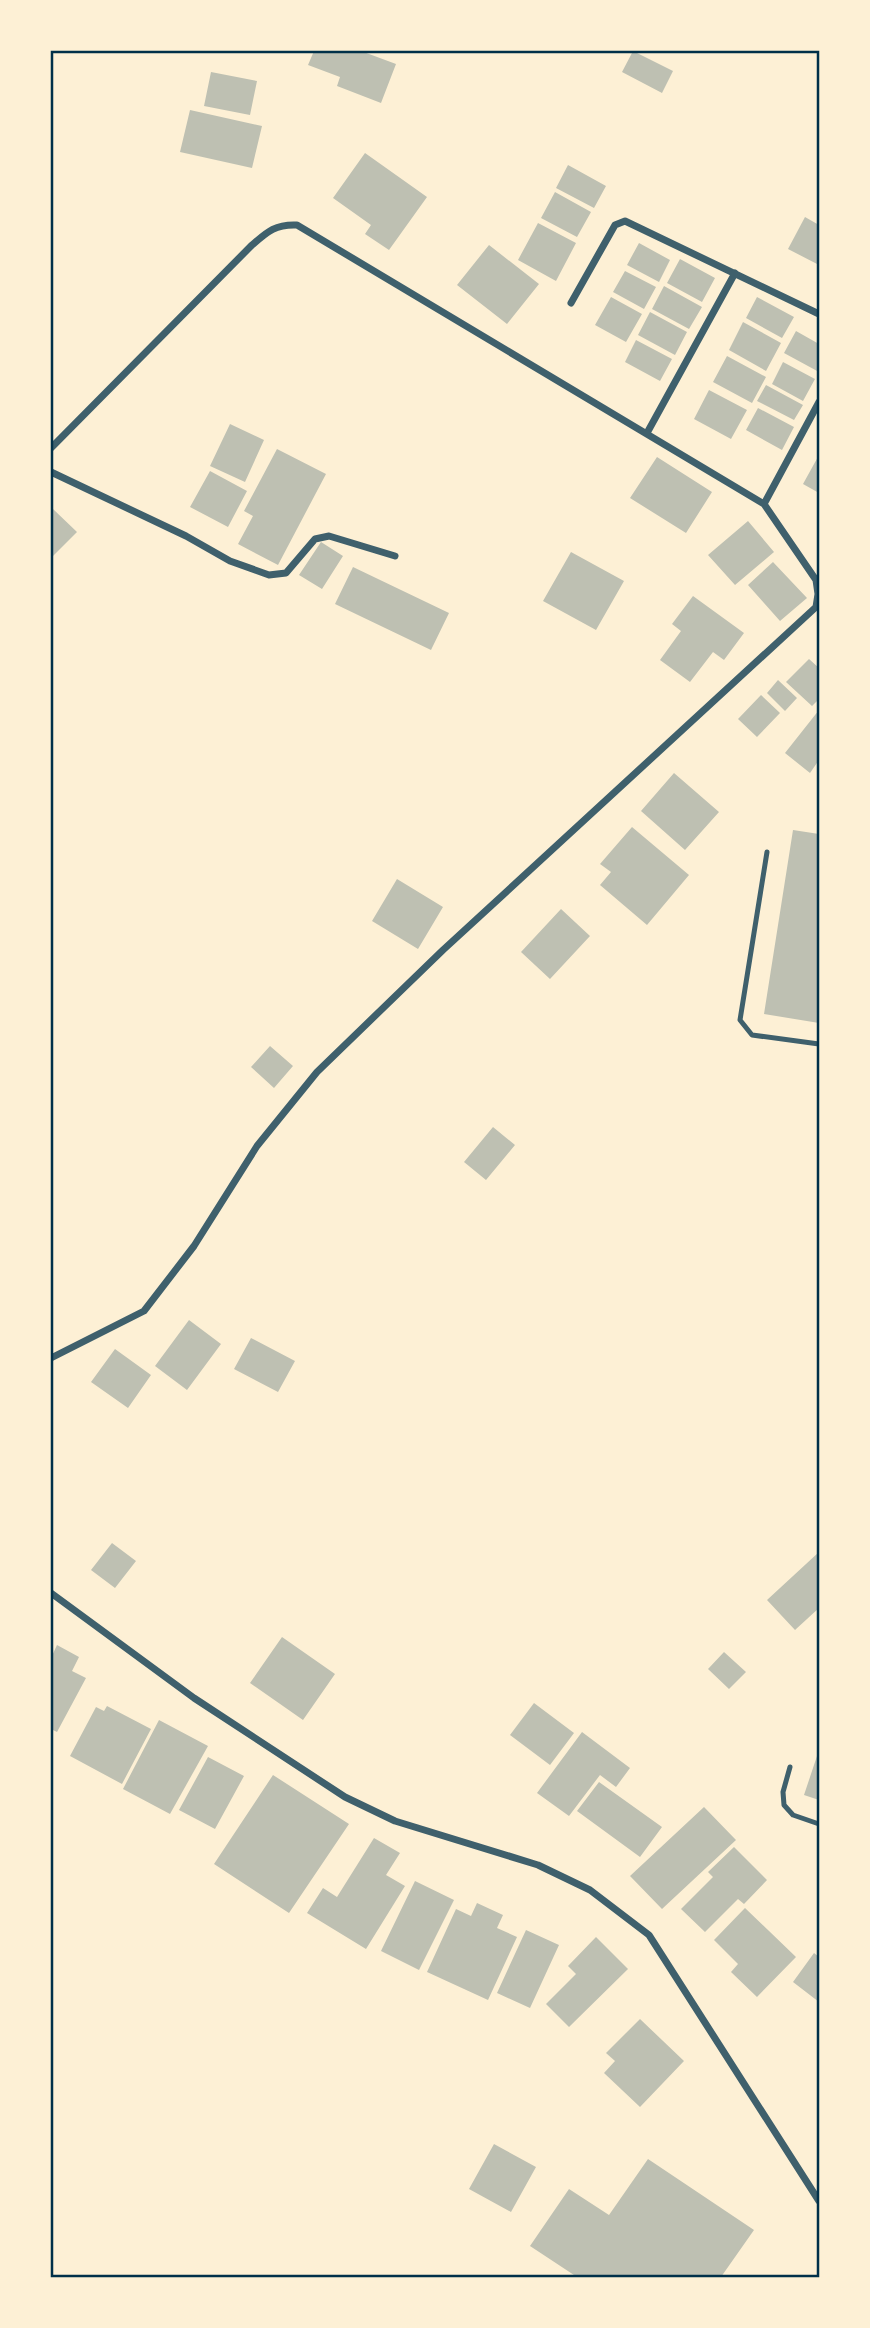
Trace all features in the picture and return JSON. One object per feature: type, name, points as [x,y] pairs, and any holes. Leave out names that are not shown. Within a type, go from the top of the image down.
[{"type":"street","points":[[570,303],[615,225],[625,221],[819,314]]},
{"type":"street","points":[[51,448],[251,246],[267,232],[281,225],[297,225],[764,504],[816,580],[818,594],[816,607],[443,950],[317,1072],[257,1146],[194,1246],[144,1311],[51,1358]]},
{"type":"street","points":[[648,433],[735,273]]},
{"type":"street","points":[[764,504],[819,402]]},
{"type":"street","points":[[51,472],[186,536],[230,561],[269,575],[286,573],[315,539],[330,536],[394,556]]},
{"type":"street","points":[[51,1594],[194,1698],[345,1797],[395,1822],[538,1865],[590,1890],[649,1935],[819,2202]]},
{"type":"lane","points":[[767,852],[740,1020],[752,1035],[819,1044]]},
{"type":"lane","points":[[790,1767],[783,1792],[783,1805],[793,1815],[819,1824]]},
{"type":"building","points":[[314,51],[361,51],[396,64],[381,103],[337,86],[340,77],[308,65]]},
{"type":"building","points":[[633,51],[673,71],[662,93],[622,72]]},
{"type":"building","points":[[211,72],[257,81],[250,115],[204,106]]},
{"type":"building","points":[[190,110],[262,126],[252,168],[180,152]]},
{"type":"building","points":[[365,153],[427,197],[389,250],[365,234],[371,225],[333,198]]},
{"type":"building","points":[[568,165],[606,186],[594,208],[556,188]]},
{"type":"building","points":[[555,192],[591,212],[577,237],[541,218]]},
{"type":"building","points":[[805,217],[819,225],[819,265],[788,249]]},
{"type":"building","points":[[538,223],[576,243],[556,281],[518,260]]},
{"type":"building","points":[[639,243],[670,260],[659,282],[627,265]]},
{"type":"building","points":[[489,245],[539,284],[507,324],[457,285]]},
{"type":"building","points":[[680,259],[715,278],[702,302],[667,283]]},
{"type":"building","points":[[625,271],[656,287],[644,309],[613,292]]},
{"type":"building","points":[[664,286],[702,307],[689,329],[652,309]]},
{"type":"building","points":[[611,297],[642,314],[626,342],[595,325]]},
{"type":"building","points":[[757,297],[794,317],[782,338],[746,318]]},
{"type":"building","points":[[650,312],[687,332],[675,355],[638,335]]},
{"type":"building","points":[[743,322],[781,343],[766,371],[729,350]]},
{"type":"building","points":[[796,331],[819,344],[819,372],[784,353]]},
{"type":"building","points":[[636,340],[672,359],[660,381],[625,362]]},
{"type":"building","points":[[727,356],[766,377],[752,403],[713,382]]},
{"type":"building","points":[[783,362],[815,379],[803,401],[772,384]]},
{"type":"building","points":[[766,385],[803,405],[794,420],[757,401]]},
{"type":"building","points":[[709,390],[747,410],[731,439],[694,419]]},
{"type":"building","points":[[758,408],[794,427],[782,450],[746,430]]},
{"type":"building","points":[[230,424],[264,440],[245,482],[210,466]]},
{"type":"building","points":[[277,449],[326,474],[278,565],[238,544],[253,516],[244,511]]},
{"type":"building","points":[[819,455],[819,493],[803,484]]},
{"type":"building","points":[[657,457],[712,492],[686,533],[630,498]]},
{"type":"building","points":[[210,471],[247,491],[228,527],[190,507]]},
{"type":"building","points":[[53,509],[77,532],[51,558],[51,512]]},
{"type":"building","points":[[748,521],[774,552],[735,585],[708,555]]},
{"type":"building","points":[[321,542],[343,556],[322,589],[299,575]]},
{"type":"building","points":[[571,552],[624,581],[596,630],[543,601]]},
{"type":"building","points":[[773,562],[807,598],[780,621],[748,585]]},
{"type":"building","points":[[353,567],[449,613],[431,650],[335,604]]},
{"type":"building","points":[[693,596],[744,633],[724,660],[713,652],[690,682],[660,660],[681,631],[672,624]]},
{"type":"building","points":[[809,659],[819,668],[819,699],[812,706],[786,682]]},
{"type":"building","points":[[778,680],[797,698],[785,711],[767,693]]},
{"type":"building","points":[[761,695],[780,713],[757,737],[738,719]]},
{"type":"building","points":[[819,710],[819,760],[810,773],[785,753]]},
{"type":"building","points":[[674,773],[719,812],[685,850],[641,811]]},
{"type":"building","points":[[632,827],[689,875],[647,925],[600,885],[611,872],[600,864]]},
{"type":"building","points":[[793,830],[819,834],[819,1023],[764,1014]]},
{"type":"building","points":[[397,879],[443,907],[418,949],[372,921]]},
{"type":"building","points":[[561,909],[590,936],[550,979],[521,952]]},
{"type":"building","points":[[270,1046],[293,1066],[274,1088],[251,1067]]},
{"type":"building","points":[[493,1127],[515,1145],[486,1180],[464,1162]]},
{"type":"building","points":[[189,1320],[221,1344],[187,1390],[155,1366]]},
{"type":"building","points":[[251,1338],[295,1361],[278,1392],[234,1369]]},
{"type":"building","points":[[115,1349],[151,1375],[128,1408],[91,1382]]},
{"type":"building","points":[[112,1543],[136,1561],[115,1588],[91,1570]]},
{"type":"building","points":[[819,1552],[819,1608],[795,1630],[767,1600]]},
{"type":"building","points":[[282,1637],[335,1674],[303,1720],[250,1683]]},
{"type":"building","points":[[57,1645],[79,1657],[72,1671],[86,1678],[57,1732],[51,1729],[51,1658]]},
{"type":"building","points":[[724,1652],[746,1672],[729,1689],[708,1669]]},
{"type":"building","points":[[534,1703],[574,1733],[550,1765],[510,1735]]},
{"type":"building","points":[[107,1706],[151,1729],[122,1784],[70,1756],[96,1707],[104,1711]]},
{"type":"building","points":[[159,1720],[208,1746],[170,1814],[123,1789]]},
{"type":"building","points":[[582,1732],[630,1768],[616,1787],[600,1775],[569,1816],[537,1793]]},
{"type":"building","points":[[819,1750],[819,1800],[804,1795]]},
{"type":"building","points":[[208,1757],[244,1776],[215,1829],[179,1810]]},
{"type":"building","points":[[273,1775],[349,1824],[289,1913],[214,1864]]},
{"type":"building","points":[[599,1782],[662,1827],[640,1857],[577,1811]]},
{"type":"building","points":[[704,1807],[736,1840],[662,1909],[630,1876]]},
{"type":"building","points":[[374,1838],[400,1853],[386,1875],[405,1886],[366,1949],[307,1913],[323,1888],[337,1897]]},
{"type":"building","points":[[734,1847],[767,1880],[744,1904],[738,1899],[705,1932],[681,1909],[713,1877],[708,1872]]},
{"type":"building","points":[[415,1881],[454,1900],[419,1970],[381,1951]]},
{"type":"building","points":[[477,1903],[503,1915],[497,1928],[517,1937],[488,2000],[427,1972],[456,1909],[471,1916]]},
{"type":"building","points":[[745,1908],[796,1957],[757,1997],[731,1972],[738,1964],[714,1940]]},
{"type":"building","points":[[526,1930],[559,1945],[530,2008],[497,1993]]},
{"type":"building","points":[[596,1937],[628,1969],[569,2027],[546,2004],[576,1974],[568,1966]]},
{"type":"building","points":[[814,1953],[819,1957],[819,2002],[793,1982]]},
{"type":"building","points":[[640,2019],[684,2061],[640,2107],[604,2073],[615,2061],[606,2053]]},
{"type":"building","points":[[494,2144],[536,2167],[511,2212],[469,2189]]},
{"type":"building","points":[[648,2159],[754,2230],[721,2277],[577,2277],[530,2246],[569,2189],[609,2215]]}]
